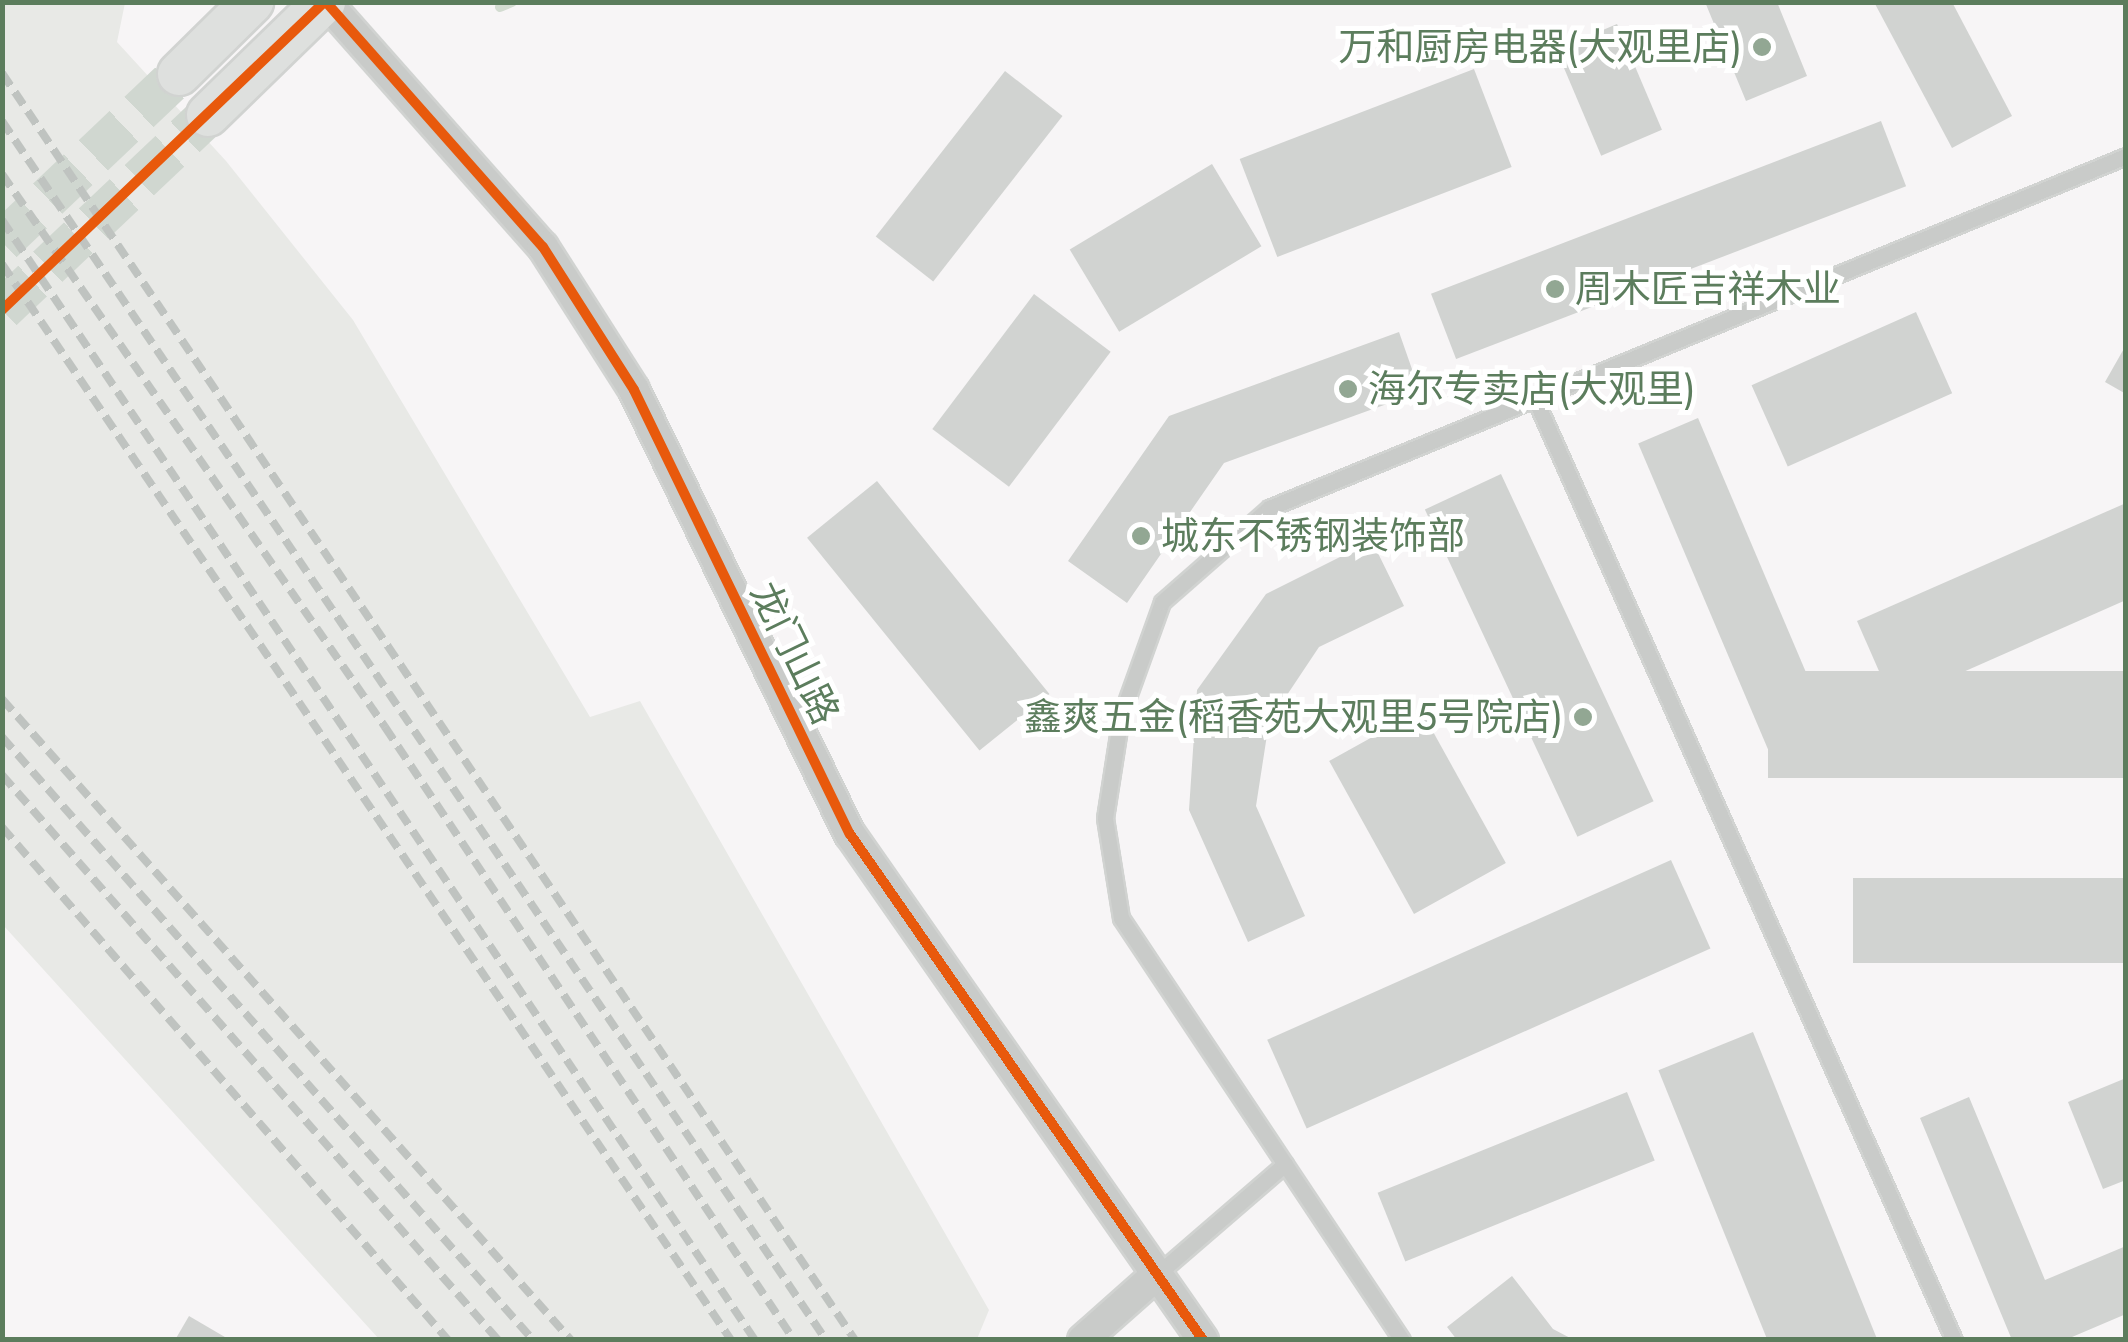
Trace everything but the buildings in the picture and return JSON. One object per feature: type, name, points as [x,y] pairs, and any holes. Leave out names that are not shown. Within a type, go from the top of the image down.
[{"type":"street","points":[[179,74],[252,2]]},
{"type":"street","points":[[208,115],[325,2]]},
{"type":"street","name":"龙门山路","points":[[325,2],[553,263],[634,390],[850,834],[1154,1277],[1202,1340]]},
{"type":"street","points":[[1082,1340],[1154,1277]]},
{"type":"lane","points":[[1402,1340],[1121,918],[1105,818],[1121,716],[1162,602],[1270,508],[2126,156]]},
{"type":"lane","points":[[1535,399],[1954,1340]]},
{"type":"lane","points":[[1154,1277],[1285,1164]]},
{"type":"shaded area","points":[[3,3],[125,3],[117,42],[226,161],[353,320],[590,717],[640,701],[989,1310],[977,1339],[379,1339],[3,925]]},
{"type":"waterway","points":[[500,7],[512,2]]},
{"type":"tunnel","points":[[2,242],[179,74]]},
{"type":"tunnel","points":[[2,310],[208,115]]},
{"type":"railway","points":[[2,73],[855,1340]]},
{"type":"railway","points":[[2,121],[826,1340]]},
{"type":"railway","points":[[2,174],[385,727],[794,1340]]},
{"type":"railway","points":[[2,220],[755,1340]]},
{"type":"railway","points":[[2,264],[731,1340]]},
{"type":"railway","points":[[2,699],[571,1340]]},
{"type":"railway","points":[[2,737],[533,1340]]},
{"type":"railway","points":[[2,775],[498,1340]]},
{"type":"railway","points":[[2,827],[448,1340]]},
{"type":"cycle path","points":[[2,310],[324,2]]},
{"type":"cycle path","points":[[326,2],[543,247],[634,390],[850,834],[1203,1340]]},
{"type":"place","name":"万和厨房电器(大观里店)","points":[[1762,47]]},
{"type":"place","name":"周木匠吉祥木业","points":[[1555,289]]},
{"type":"place","name":"海尔专卖店(大观里)","points":[[1348,389]]},
{"type":"place","name":"城东不锈钢装饰部","points":[[1141,536]]},
{"type":"place","name":"鑫爽五金(稻香苑大观里5号院店)","points":[[1583,717]]}]
